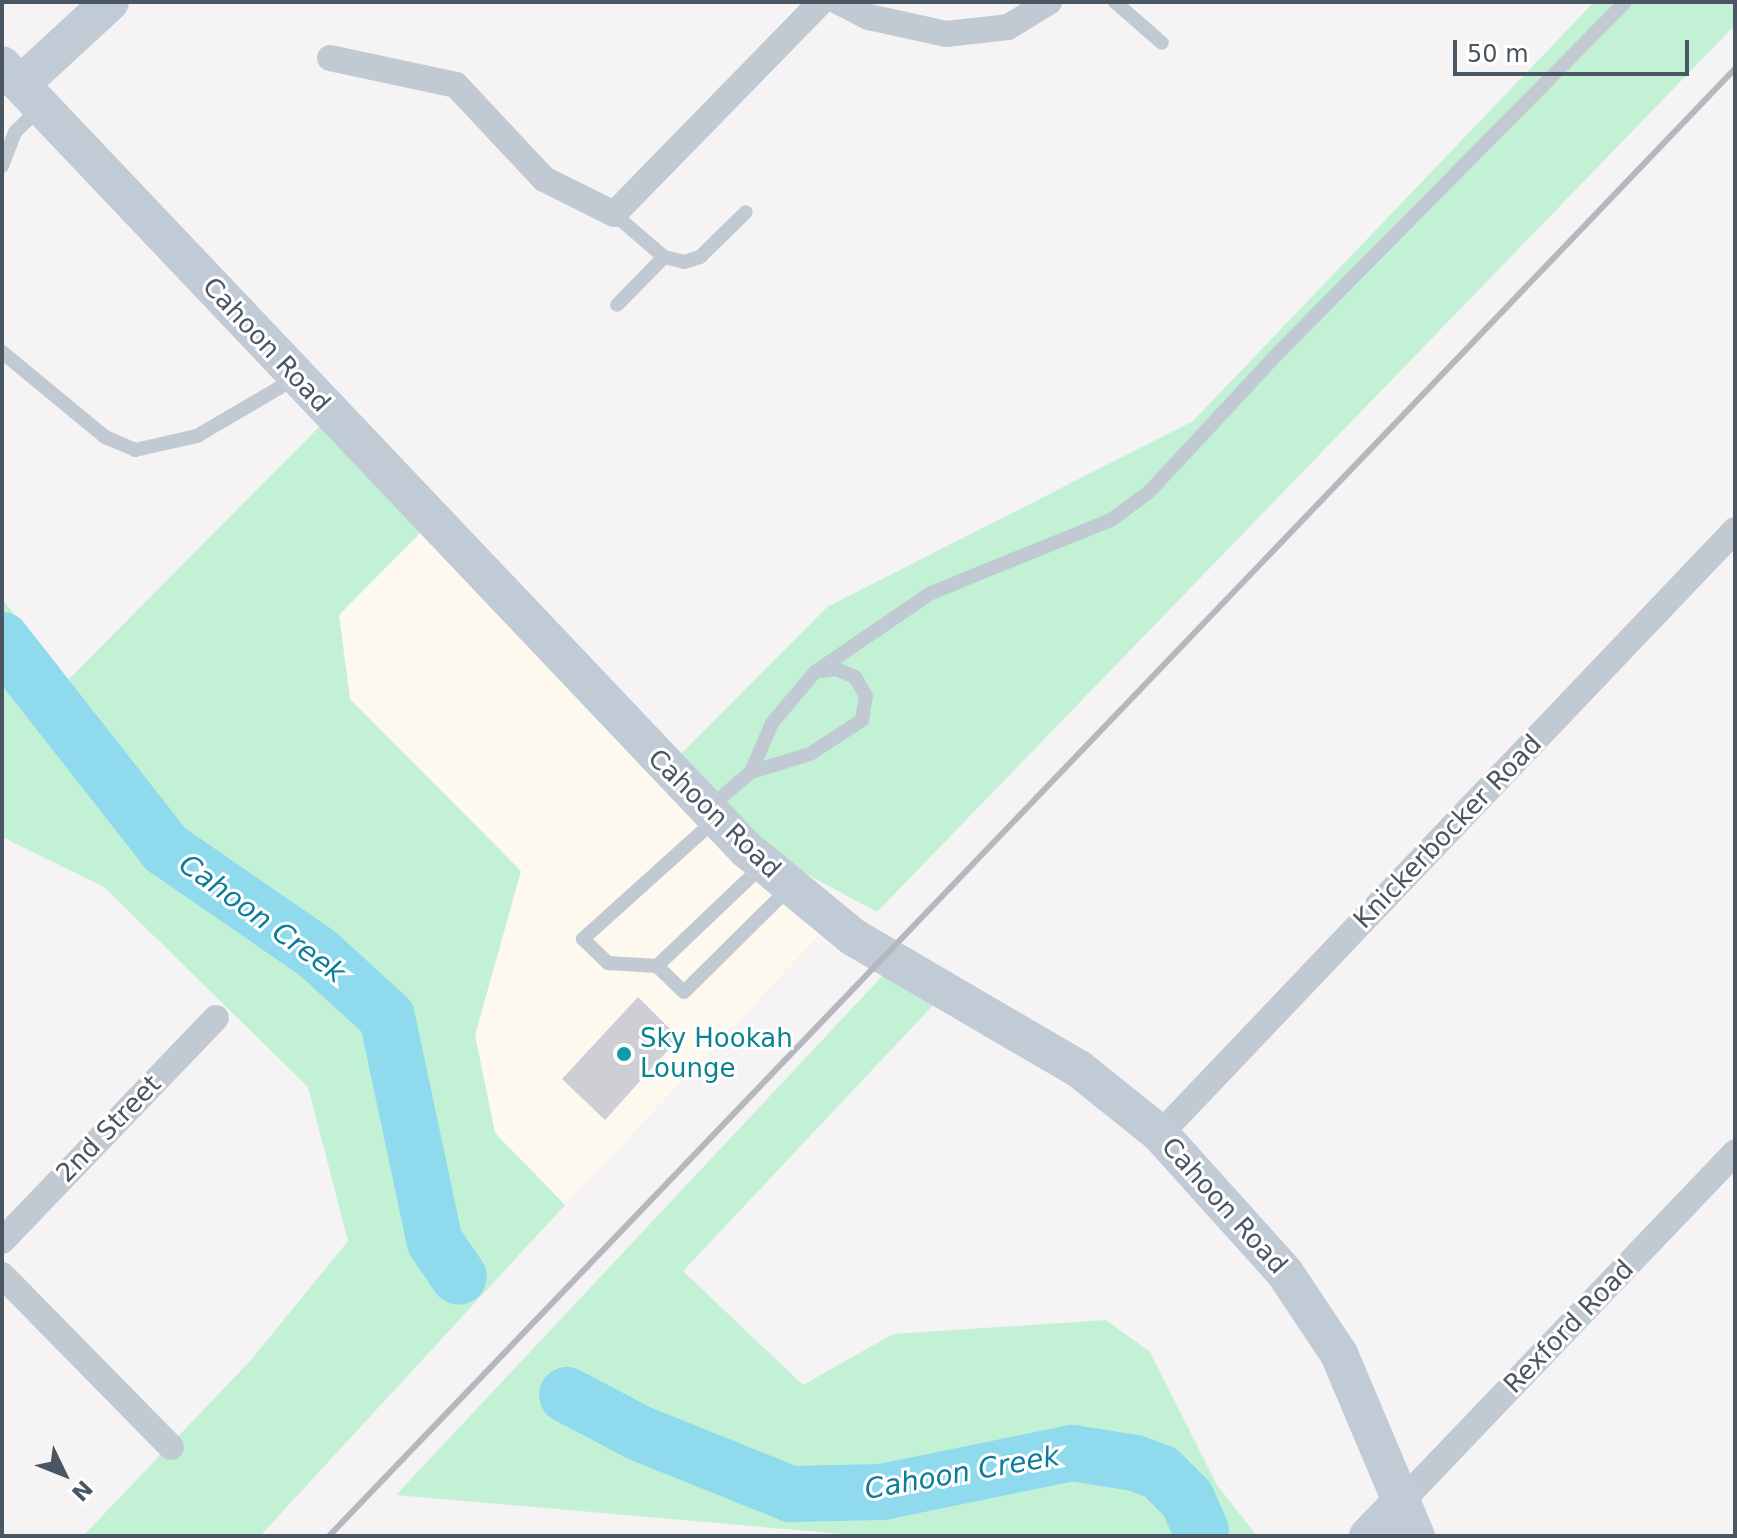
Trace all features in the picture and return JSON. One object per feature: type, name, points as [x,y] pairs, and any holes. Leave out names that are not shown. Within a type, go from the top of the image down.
[{"type":"street","points":[[22,85],[110,2]]},
{"type":"street","points":[[330,58],[456,85],[544,179],[614,214],[821,2]]},
{"type":"street","points":[[839,2],[869,17],[946,34],[1008,27],[1049,2]]},
{"type":"street","name":"Cahoon Road","points":[[22,85],[711,815],[776,876],[874,951],[1079,1069],[1160,1134],[1285,1273],[1331,1342],[1409,1519]]},
{"type":"street","name":"Knickerbocker Road","points":[[1160,1134],[1735,530]]},
{"type":"street","name":"2nd Street","points":[[2,1241],[216,1018]]},
{"type":"street","name":"Rexford Road","points":[[1409,1519],[1735,1153]]},
{"type":"street","points":[[2,1275],[171,1447]]},
{"type":"street","points":[[1368,1536],[1409,1519]]},
{"type":"lane","points":[[1115,2],[1162,43]]},
{"type":"lane","points":[[776,876],[684,992],[657,966],[608,963],[583,939],[751,772],[772,723],[815,672],[931,593],[1111,520],[1149,492],[1283,348],[1625,2]]},
{"type":"lane","points":[[2,166],[15,132],[22,85]]},
{"type":"lane","points":[[614,214],[664,257],[684,262],[700,257],[746,212]]},
{"type":"lane","points":[[617,305],[664,257]]},
{"type":"lane","points":[[2,352],[105,437],[135,450],[197,436],[296,377]]},
{"type":"lane","points":[[751,772],[810,754],[862,720],[866,696],[855,677],[836,669],[815,672]]},
{"type":"lane","points":[[657,966],[776,876]]},
{"type":"shaded area","points":[[421,532],[824,930],[565,1205],[495,1133],[475,1035],[521,871],[350,699],[339,615]]},
{"type":"green space","points":[[1594,2],[1735,2],[1735,25],[877,912],[784,862],[675,760],[827,607],[1193,421]]},
{"type":"green space","points":[[320,426],[421,532],[339,615],[350,699],[521,871],[475,1035],[495,1133],[565,1205],[260,1536],[83,1536],[251,1360],[348,1241],[308,1087],[104,887],[2,837],[2,599],[68,680]]},
{"type":"green space","points":[[887,971],[938,1000],[683,1271],[803,1385],[893,1334],[1106,1320],[1150,1352],[1217,1485],[1257,1536],[855,1535],[396,1495]]},
{"type":"building","name":"Sky Hookah Lounge","points":[[638,997],[679,1038],[605,1120],[562,1079]]},
{"type":"waterway","name":"Cahoon Creek","points":[[2,640],[166,849],[318,954],[387,1017],[435,1242],[459,1277]]},
{"type":"waterway","name":"Cahoon Creek","points":[[567,1395],[639,1433],[791,1494],[882,1492],[1072,1453],[1135,1463],[1160,1472],[1187,1499],[1201,1530]]},
{"type":"railway","points":[[329,1536],[1735,69]]},
{"type":"place","name":"Sky Hookah Lounge","points":[[624,1054]]}]
